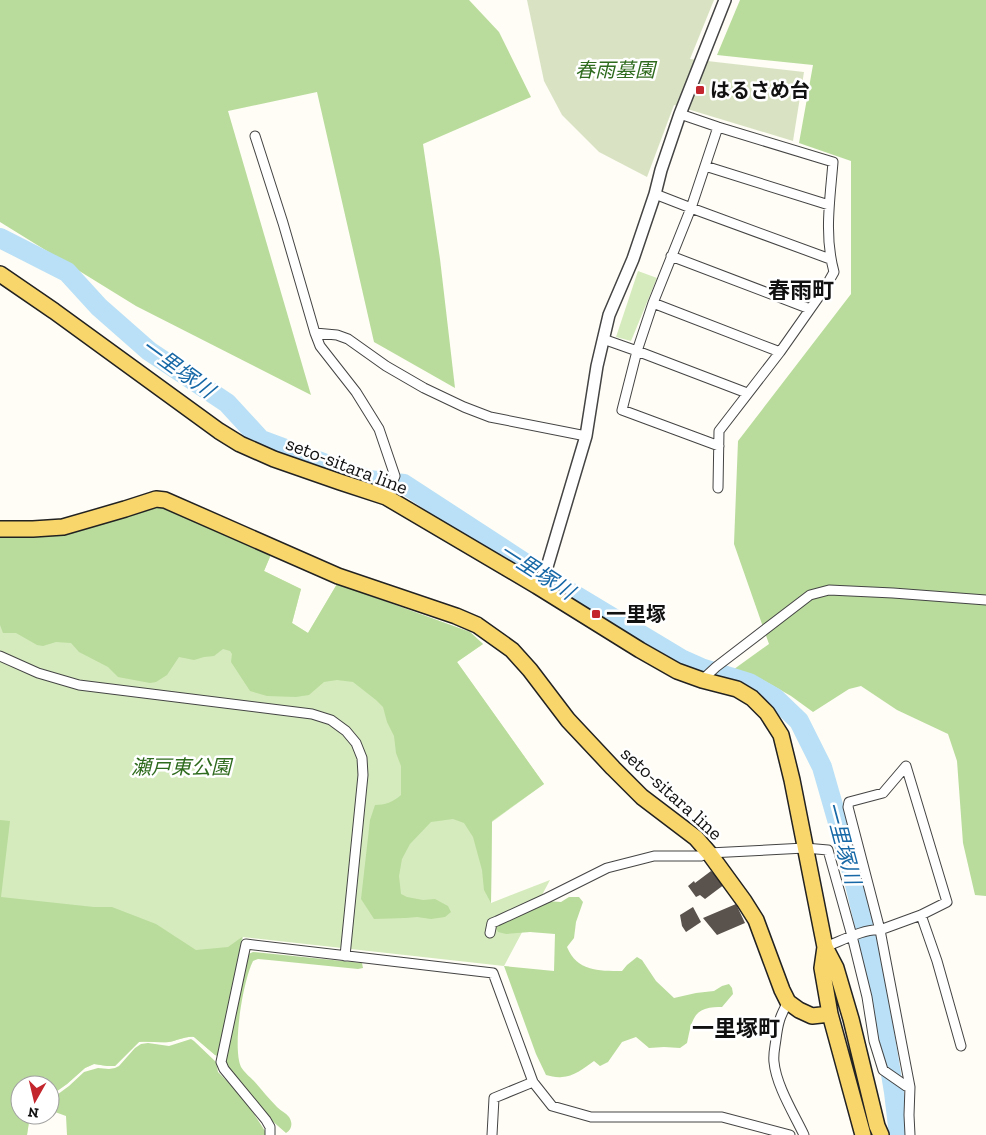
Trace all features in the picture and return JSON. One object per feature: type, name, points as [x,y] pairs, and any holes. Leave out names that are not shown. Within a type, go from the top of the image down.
[{"type":"main road","name":"seto-sitara line","points":[[0,274],[219,431],[240,444],[274,459],[340,482],[388,495],[676,671],[737,689],[752,698],[767,713],[781,735],[787,756],[825,947],[836,968],[851,1019],[877,1126],[881,1135]]},
{"type":"main road","name":"seto-sitara line","points":[[0,529],[64,527],[156,499],[165,500],[338,576],[456,616],[477,625],[512,650],[530,670],[568,720],[642,797],[696,838],[709,853],[756,920],[788,1002]]},
{"type":"main road","name":"seto-sitara line","points":[[825,947],[822,968],[830,1014],[863,1135]]},
{"type":"main road","points":[[788,1002],[812,1016],[830,1014]]},
{"type":"street","points":[[537,586],[548,567],[586,436],[597,366],[610,315],[633,259],[680,114],[725,0]]},
{"type":"street","points":[[680,114],[833,162],[827,234],[830,259],[834,272],[780,352],[719,431],[718,488]]},
{"type":"street","points":[[718,127],[637,350],[622,410],[719,446]]},
{"type":"street","points":[[255,136],[283,223],[314,333],[320,346],[356,392],[379,429],[395,476],[388,495]]},
{"type":"street","points":[[705,166],[829,205]]},
{"type":"street","points":[[655,194],[830,259]]},
{"type":"street","points":[[671,256],[810,309]]},
{"type":"street","points":[[653,303],[780,352]]},
{"type":"street","points":[[314,333],[337,335],[348,339],[386,366],[424,388],[490,417],[586,436]]},
{"type":"street","points":[[603,338],[747,393]]},
{"type":"street","points":[[703,679],[810,595],[830,590],[986,600]]},
{"type":"street","points":[[0,656],[38,672],[79,685],[312,714],[331,720],[346,731],[356,743],[362,758],[363,775],[345,956]]},
{"type":"street","points":[[825,947],[855,935],[878,930],[921,915],[947,902],[906,766],[883,793],[849,802],[848,807],[878,930],[908,1087],[909,1135]]},
{"type":"street","points":[[490,934],[492,924],[496,921],[607,868],[654,856],[701,856],[709,853],[805,848],[828,850],[855,935],[874,1041],[883,1070],[908,1087]]},
{"type":"street","points":[[921,915],[940,969],[961,1046]]},
{"type":"street","points":[[270,1135],[270,1128],[266,1120],[224,1069],[221,1062],[246,944],[492,973],[533,1082],[552,1106],[591,1117],[722,1118],[790,1135]]},
{"type":"street","points":[[788,1002],[781,1014],[778,1027],[774,1064],[777,1079],[804,1135]]},
{"type":"street","points":[[492,1135],[494,1098],[533,1082]]},
{"type":"green space","points":[[0,0],[469,0],[499,32],[531,97],[423,144],[440,259],[455,388],[374,342],[317,92],[228,111],[311,395],[136,306],[0,222]]},
{"type":"green space","name":"春雨墓園","points":[[527,0],[714,0],[690,59],[804,72],[793,141],[674,105],[647,177],[599,152],[562,115],[544,81]]},
{"type":"green space","points":[[740,0],[986,0],[986,896],[975,895],[963,843],[957,761],[948,734],[897,710],[861,686],[849,689],[813,712],[791,696],[763,680],[730,672],[769,644],[734,544],[738,441],[851,294],[851,161],[799,143],[813,65],[717,55]]},
{"type":"green space","points":[[638,271],[657,278],[631,341],[616,337]]},
{"type":"green space","points":[[159,505],[272,552],[264,571],[301,589],[292,623],[308,633],[337,584],[470,632],[483,644],[457,662],[544,784],[492,821],[491,903],[484,890],[482,870],[473,837],[464,823],[453,819],[431,822],[410,844],[402,859],[399,876],[401,894],[423,900],[435,899],[448,906],[451,912],[445,917],[431,919],[417,917],[374,919],[361,899],[370,820],[375,805],[389,803],[401,795],[401,766],[396,753],[394,736],[387,722],[383,707],[353,682],[337,680],[324,682],[309,695],[296,697],[267,696],[250,691],[231,662],[232,654],[230,651],[223,649],[214,656],[194,660],[179,657],[167,675],[156,682],[150,683],[118,677],[108,667],[79,652],[71,643],[56,642],[43,646],[37,645],[16,633],[3,633],[0,625],[0,534]]},
{"type":"green space","name":"瀬戸東公園","points":[[0,534],[272,552],[264,571],[301,589],[292,623],[308,633],[337,584],[470,632],[483,644],[457,662],[544,784],[492,822],[491,903],[550,880],[504,966],[243,937],[218,1056],[194,1037],[187,1037],[169,1042],[139,1042],[115,1066],[94,1064],[85,1068],[60,1089],[60,1075],[10,1075],[10,1125],[28,1125],[27,1135],[0,1135]]},
{"type":"green space","points":[[0,820],[10,821],[1,897],[94,907],[112,907],[156,924],[196,950],[228,947],[242,937],[218,1056],[194,1037],[187,1037],[169,1042],[139,1042],[115,1066],[94,1064],[85,1068],[60,1089],[60,1075],[10,1075],[10,1125],[28,1125],[27,1135],[0,1135]]},
{"type":"green space","points":[[569,897],[579,897],[583,902],[576,922],[574,938],[567,947],[576,961],[582,965],[597,970],[622,971],[637,957],[642,960],[656,981],[674,998],[714,991],[729,984],[733,994],[722,1007],[707,1008],[697,1014],[692,1023],[687,1043],[680,1048],[649,1048],[636,1037],[622,1042],[608,1062],[600,1066],[594,1061],[578,1072],[566,1077],[546,1075],[536,1054],[504,966],[554,971],[555,934],[530,932],[506,934],[498,932],[496,928],[499,922],[546,901],[561,902]]},
{"type":"green space","points":[[253,952],[362,963],[363,968],[258,959],[253,961],[242,998],[238,1030],[239,1058],[244,1071],[277,1107],[289,1117],[291,1126],[290,1130],[286,1133],[270,1119],[226,1065],[225,1061],[246,955]]},
{"type":"green space","points":[[191,1039],[194,1041],[216,1062],[218,1072],[243,1097],[265,1131],[265,1135],[67,1135],[66,1116],[60,1114],[60,1093],[84,1072],[98,1068],[109,1069],[119,1066],[141,1044],[169,1046]]},
{"type":"building","points":[[711,871],[714,874],[718,871],[725,884],[705,899],[700,895],[696,897],[688,886]]},
{"type":"building","points":[[736,904],[745,923],[717,935],[703,918]]},
{"type":"building","points":[[693,907],[701,922],[686,932],[682,926],[680,915]]},
{"type":"waterway","name":"一里塚川","points":[[0,238],[67,272],[99,307],[149,351],[227,403],[261,440],[369,480],[404,484],[560,586],[683,660],[701,668],[749,683],[775,698],[799,721],[822,767],[851,868],[870,947],[894,1092],[899,1135]]},
{"type":"place","name":"はるさめ台","points":[[700,90]]},
{"type":"place","name":"一里塚","points":[[596,614]]},
{"type":"district","name":"春雨町","points":[[801,290]]},
{"type":"district","name":"一里塚町","points":[[736,1028]]}]
